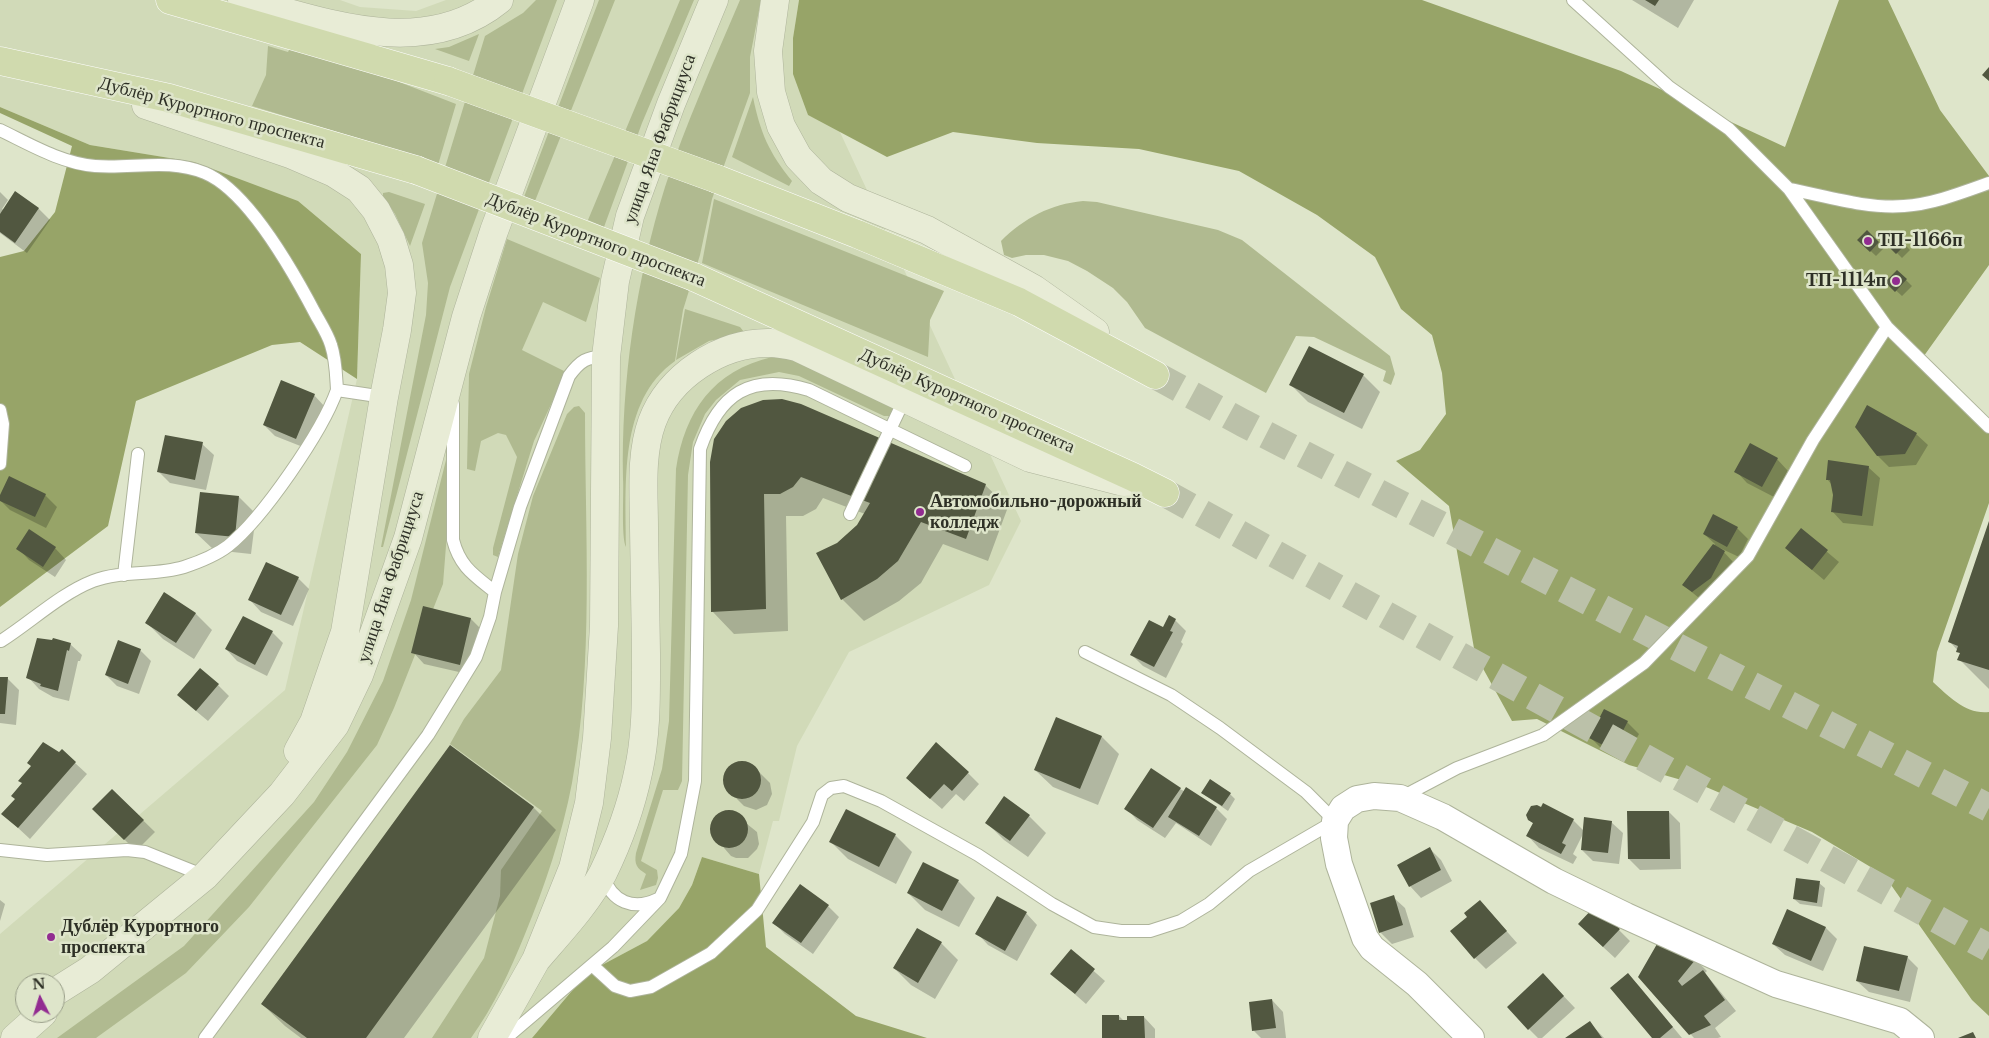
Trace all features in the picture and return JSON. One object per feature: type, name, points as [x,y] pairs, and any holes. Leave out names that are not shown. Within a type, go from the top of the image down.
[{"type":"main road","points":[[170,0],[448,81],[717,179],[857,234],[1019,302],[1155,375],[1034,289],[927,230],[848,198],[821,181],[798,157],[781,126],[771,92],[768,51],[775,0]]},
{"type":"main road","points":[[242,0],[349,29],[380,33],[418,32],[458,23],[491,7],[499,0]]},
{"type":"main road","name":"улица Яна Фабрициуса","points":[[65,986],[90,970],[204,876],[282,794],[335,725],[359,675],[408,538],[453,366],[494,231],[580,0]]},
{"type":"main road","name":"улица Яна Фабрициуса","points":[[492,1038],[536,960],[573,868],[589,803],[597,738],[604,626],[606,357],[616,281],[630,216],[671,104],[714,0]]},
{"type":"main road","points":[[0,63],[175,114],[290,154],[334,173],[359,189],[380,218],[391,239],[399,265],[402,293],[342,640],[314,722],[250,828]]},
{"type":"main road","name":"Дублёр Курортного проспекта","points":[[0,63],[169,98],[416,170],[694,277],[1133,476],[1165,494],[1030,458],[906,398]]},
{"type":"main road","points":[[536,960],[588,895],[602,873],[624,824],[639,772],[646,711],[645,453],[652,423],[666,394],[685,374],[710,358],[742,347],[770,343],[797,347],[906,398]]},
{"type":"main road","points":[[65,993],[90,970]]},
{"type":"main road","points":[[0,1025],[15,1016]]},
{"type":"main road","points":[[15,1038],[32,1023]]},
{"type":"street","points":[[1471,1038],[1417,984],[1372,948],[1365,938],[1339,864],[1334,838],[1336,821],[1343,808],[1357,799],[1374,796],[1400,798],[1444,817],[1554,881],[1626,916],[1776,984],[1900,1021],[1920,1038]]},
{"type":"lane","points":[[1572,0],[1668,87],[1729,129],[1789,189],[1887,327],[1989,427]]},
{"type":"lane","points":[[0,130],[69,162],[124,168],[165,164],[185,167],[205,173],[229,188],[256,220],[295,275],[331,344],[336,366],[337,390],[326,415],[280,486],[228,546],[212,557],[182,568],[96,580],[75,589],[1,641]]},
{"type":"lane","points":[[1789,189],[1861,204],[1903,206],[1942,200],[1989,183]]},
{"type":"lane","points":[[1400,798],[1457,768],[1543,735],[1644,663],[1748,556],[1813,440],[1887,327]]},
{"type":"lane","points":[[205,1038],[428,735],[476,657],[490,617],[495,592],[520,507],[569,376],[580,360],[595,356],[606,357]]},
{"type":"lane","points":[[453,366],[453,540],[457,557],[466,569],[495,592]]},
{"type":"lane","points":[[506,1038],[613,948],[660,898],[681,854],[695,781],[700,449],[707,428],[721,406],[739,392],[760,384],[787,383],[809,390],[965,466]]},
{"type":"lane","points":[[337,390],[384,397]]},
{"type":"lane","points":[[850,514],[906,398]]},
{"type":"lane","points":[[0,410],[3,424],[0,464]]},
{"type":"lane","points":[[124,575],[138,454]]},
{"type":"lane","points":[[592,965],[615,986],[630,991],[651,987],[711,954],[757,910],[813,822],[822,795],[831,788],[844,786],[881,801],[978,855],[1052,904],[1094,927],[1121,932],[1150,931],[1180,922],[1209,904],[1249,871],[1336,821],[1306,792],[1196,711],[1171,695],[1085,652]]},
{"type":"lane","points":[[0,850],[47,855],[127,850],[145,852],[204,876]]},
{"type":"lane","points":[[602,873],[608,890],[617,898],[633,905],[648,903],[660,898]]},
{"type":"shaded area","points":[[0,0],[340,0],[360,7],[416,11],[446,0],[799,0],[793,38],[808,115],[839,130],[1021,521],[989,585],[849,652],[797,746],[779,821],[773,821],[759,874],[702,857],[692,885],[679,908],[647,941],[587,973],[532,1038],[0,1038],[0,934],[285,690],[357,379],[361,254],[194,162],[90,145],[0,107]]},
{"type":"shaded area","points":[[536,0],[557,0],[450,287],[383,547],[381,547],[426,315],[428,283],[422,243],[485,36],[523,13]]},
{"type":"shaded area","points":[[599,0],[615,0],[535,201],[524,197]]},
{"type":"shaded area","points":[[680,0],[694,0],[642,123],[604,227],[588,220]]},
{"type":"shaded area","points":[[740,0],[761,0],[750,57],[750,93],[712,199],[700,255],[683,310],[675,361],[657,378],[643,398],[634,421],[626,472],[626,547],[624,542],[623,514],[623,442],[628,369],[638,295],[655,222],[673,163]]},
{"type":"shaded area","points":[[479,34],[469,61],[435,49],[449,47]]},
{"type":"shaded area","points":[[268,46],[288,52],[290,48],[394,80],[456,104],[438,165],[387,147],[252,106],[266,75]]},
{"type":"shaded area","points":[[753,97],[766,142],[792,181],[789,186],[732,157]]},
{"type":"shaded area","points":[[389,192],[425,204],[410,246],[395,214],[383,196],[383,193]]},
{"type":"shaded area","points":[[714,199],[944,291],[930,320],[928,357],[702,263]]},
{"type":"shaded area","points":[[1083,201],[1097,202],[1218,230],[1242,240],[1390,356],[1395,374],[1391,385],[1383,381],[1386,371],[1314,337],[1296,336],[1266,393],[1145,328],[1127,302],[1113,288],[1087,271],[1068,261],[1044,255],[1026,255],[1012,258],[1004,255],[1001,241],[1019,225],[1049,209]]},
{"type":"shaded area","points":[[507,239],[600,278],[586,322],[543,302],[522,350],[566,372],[534,441],[498,557],[493,555],[493,548],[517,457],[506,435],[498,433],[481,441],[475,471],[467,469],[469,374],[486,307]]},
{"type":"shaded area","points":[[685,309],[740,327],[744,332],[743,334],[709,341],[676,360]]},
{"type":"shaded area","points":[[772,357],[788,358],[820,368],[894,408],[890,416],[884,416],[799,376],[779,372],[740,380],[716,400],[705,414],[693,442],[688,475],[682,781],[678,790],[663,790],[641,861],[657,870],[658,878],[656,885],[640,890],[646,874],[637,866],[635,860],[636,853],[662,769],[669,721],[676,469],[680,448],[686,429],[695,412],[705,396],[718,383],[733,372],[751,363]]},
{"type":"shaded area","points":[[579,406],[585,413],[586,645],[579,738],[568,802],[546,879],[519,948],[494,1001],[471,1038],[432,1038],[484,958],[500,896],[501,870],[542,811],[450,744],[464,719],[501,670],[518,554],[533,496],[567,414],[574,407]]},
{"type":"shaded area","points":[[448,452],[453,456],[443,584],[394,708],[377,745],[249,907],[186,973],[96,1038],[57,1038],[184,946],[314,802],[347,752],[383,681],[411,600]]},
{"type":"green space","points":[[799,0],[1422,0],[1621,71],[1785,147],[1839,0],[1888,0],[1940,110],[1989,176],[1989,265],[1921,360],[1989,429],[1989,503],[1937,652],[1933,682],[1966,708],[1973,711],[1989,712],[1989,1016],[1972,1000],[1884,875],[1812,832],[1706,787],[1629,765],[1537,719],[1512,721],[1475,654],[1449,506],[1396,461],[1420,450],[1446,414],[1442,373],[1432,335],[1401,309],[1375,257],[1317,215],[1239,171],[1139,149],[1037,143],[953,132],[887,157],[808,115],[793,74],[793,38]]},
{"type":"green space","points":[[0,107],[90,145],[194,162],[298,201],[361,254],[357,379],[300,342],[272,345],[136,401],[108,526],[0,607],[0,257],[24,251],[55,212],[72,146],[0,113]]},
{"type":"green space","points":[[702,857],[759,874],[766,947],[856,1016],[927,1038],[532,1038],[587,973],[647,941],[679,908],[692,885]]},
{"type":"building","points":[[1645,0],[1659,0],[1655,6]]},
{"type":"building","points":[[1989,67],[1989,81],[1982,75]]},
{"type":"building","points":[[15,191],[39,208],[15,243],[0,232],[0,214]]},
{"type":"building","name":"ТП-1166п","points":[[1867,230],[1879,242],[1870,252],[1857,240]]},
{"type":"building","points":[[1894,232],[1906,244],[1896,254],[1884,242]]},
{"type":"building","name":"ТП-1114п","points":[[1897,270],[1907,279],[1895,292],[1885,282]]},
{"type":"building","points":[[1309,346],[1364,374],[1344,413],[1289,385]]},
{"type":"building","points":[[281,380],[315,394],[296,439],[263,425]]},
{"type":"building","name":"Автомобильно-дорожный колледж","points":[[782,399],[801,404],[986,484],[966,539],[921,522],[898,561],[877,579],[841,600],[816,553],[837,543],[857,525],[870,503],[801,477],[793,487],[780,494],[764,494],[766,609],[711,612],[710,462],[714,439],[726,421],[741,408],[763,400]]},
{"type":"building","points":[[1867,405],[1917,433],[1905,454],[1877,456],[1855,427]]},
{"type":"building","points":[[165,435],[203,442],[195,480],[157,472]]},
{"type":"building","points":[[1750,443],[1778,458],[1762,487],[1734,472]]},
{"type":"building","points":[[1828,460],[1869,466],[1862,516],[1831,512],[1833,495],[1830,480],[1826,480]]},
{"type":"building","points":[[9,476],[46,494],[35,517],[0,501],[0,495]]},
{"type":"building","points":[[200,492],[239,496],[235,537],[195,533]]},
{"type":"building","points":[[1713,514],[1738,527],[1727,547],[1703,534]]},
{"type":"building","points":[[1989,521],[1989,670],[1957,660],[1960,653],[1956,652],[1958,646],[1948,642]]},
{"type":"building","points":[[1801,528],[1828,550],[1812,570],[1785,548]]},
{"type":"building","points":[[29,529],[56,547],[43,567],[16,549]]},
{"type":"building","points":[[1713,544],[1725,551],[1711,578],[1692,592],[1682,585]]},
{"type":"building","points":[[266,562],[299,577],[281,615],[248,600]]},
{"type":"building","points":[[164,592],[196,613],[176,643],[145,623]]},
{"type":"building","points":[[423,606],[471,618],[460,665],[411,653]]},
{"type":"building","points":[[1169,615],[1176,619],[1170,631],[1173,632],[1154,667],[1130,655],[1149,620],[1163,627]]},
{"type":"building","points":[[243,616],[273,631],[255,665],[225,649]]},
{"type":"building","points":[[37,638],[52,640],[53,638],[71,643],[69,651],[67,650],[58,691],[40,686],[41,684],[26,678]]},
{"type":"building","points":[[118,640],[141,649],[128,684],[105,675]]},
{"type":"building","points":[[200,668],[219,684],[196,711],[177,695]]},
{"type":"building","points":[[0,677],[8,677],[5,714],[0,714]]},
{"type":"building","points":[[1604,709],[1628,721],[1613,750],[1589,738]]},
{"type":"building","points":[[1056,717],[1102,736],[1080,789],[1034,770]]},
{"type":"building","points":[[43,742],[59,752],[62,749],[76,762],[18,828],[1,814],[15,799],[11,796],[22,783],[18,781],[31,766],[27,763]]},
{"type":"building","points":[[936,742],[969,772],[952,791],[944,784],[930,799],[906,778]]},
{"type":"building","points":[[450,745],[534,807],[366,1038],[307,1038],[261,1004]]},
{"type":"building","points":[[742,761],[749,762],[755,767],[760,773],[760,787],[755,793],[749,798],[742,799],[735,798],[729,793],[724,787],[723,780],[724,773],[729,767],[735,762]]},
{"type":"building","points":[[1151,768],[1181,788],[1153,828],[1124,809]]},
{"type":"building","points":[[1210,779],[1231,793],[1222,806],[1201,793]]},
{"type":"building","points":[[1186,787],[1217,807],[1199,836],[1168,817]]},
{"type":"building","points":[[112,789],[144,820],[124,840],[92,809]]},
{"type":"building","points":[[1004,796],[1030,815],[1010,841],[985,823]]},
{"type":"building","points":[[1543,803],[1574,819],[1562,843],[1566,845],[1561,854],[1526,836],[1533,823],[1528,820],[1526,815],[1531,806],[1537,805],[1541,807]]},
{"type":"building","points":[[846,809],[896,834],[879,867],[829,842]]},
{"type":"building","points":[[729,810],[736,811],[742,816],[747,822],[747,836],[742,842],[736,847],[729,848],[722,847],[716,842],[711,836],[710,829],[711,822],[716,816],[722,811]]},
{"type":"building","points":[[1627,811],[1669,811],[1670,859],[1628,859]]},
{"type":"building","points":[[1584,817],[1612,821],[1608,853],[1581,850]]},
{"type":"building","points":[[1430,847],[1441,870],[1409,887],[1397,865]]},
{"type":"building","points":[[923,862],[959,880],[942,911],[907,893]]},
{"type":"building","points":[[1796,878],[1820,881],[1817,903],[1793,899]]},
{"type":"building","points":[[800,884],[829,905],[801,943],[772,923]]},
{"type":"building","points":[[1394,895],[1403,925],[1379,933],[1370,903]]},
{"type":"building","points":[[997,896],[1027,912],[1005,951],[975,934]]},
{"type":"building","points":[[1480,900],[1507,931],[1474,959],[1450,931],[1467,917],[1464,913]]},
{"type":"building","points":[[1595,906],[1620,929],[1603,947],[1578,924]]},
{"type":"building","points":[[1787,909],[1826,927],[1811,961],[1772,944]]},
{"type":"building","points":[[917,928],[942,942],[918,983],[893,968]]},
{"type":"building","points":[[1657,944],[1696,959],[1678,981],[1682,986],[1703,970],[1725,1000],[1704,1016],[1711,1025],[1689,1035],[1638,977]]},
{"type":"building","points":[[1864,946],[1908,956],[1899,991],[1856,981]]},
{"type":"building","points":[[1071,949],[1095,969],[1075,994],[1050,974]]},
{"type":"building","points":[[1543,973],[1564,996],[1528,1030],[1507,1007]]},
{"type":"building","points":[[1628,973],[1673,1027],[1660,1038],[1652,1038],[1610,988]]},
{"type":"building","points":[[1272,999],[1276,1028],[1252,1031],[1249,1002]]},
{"type":"building","points":[[1102,1015],[1119,1015],[1119,1020],[1127,1020],[1127,1016],[1144,1016],[1145,1038],[1102,1038]]},
{"type":"building","points":[[1590,1021],[1602,1038],[1565,1038]]},
{"type":"building","points":[[1973,1032],[1976,1038],[1958,1038]]},
{"type":"tunnel","points":[[1155,375],[1243,423],[1989,808]]},
{"type":"tunnel","points":[[1165,493],[1989,948]]},
{"type":"place","name":"ТП-1166п","points":[[1868,241]]},
{"type":"place","name":"ТП-1114п","points":[[1896,281]]},
{"type":"place","name":"Автомобильно-дорожный колледж","points":[[920,512]]},
{"type":"place","name":"Дублёр Курортного проспекта","points":[[51,937]]}]
